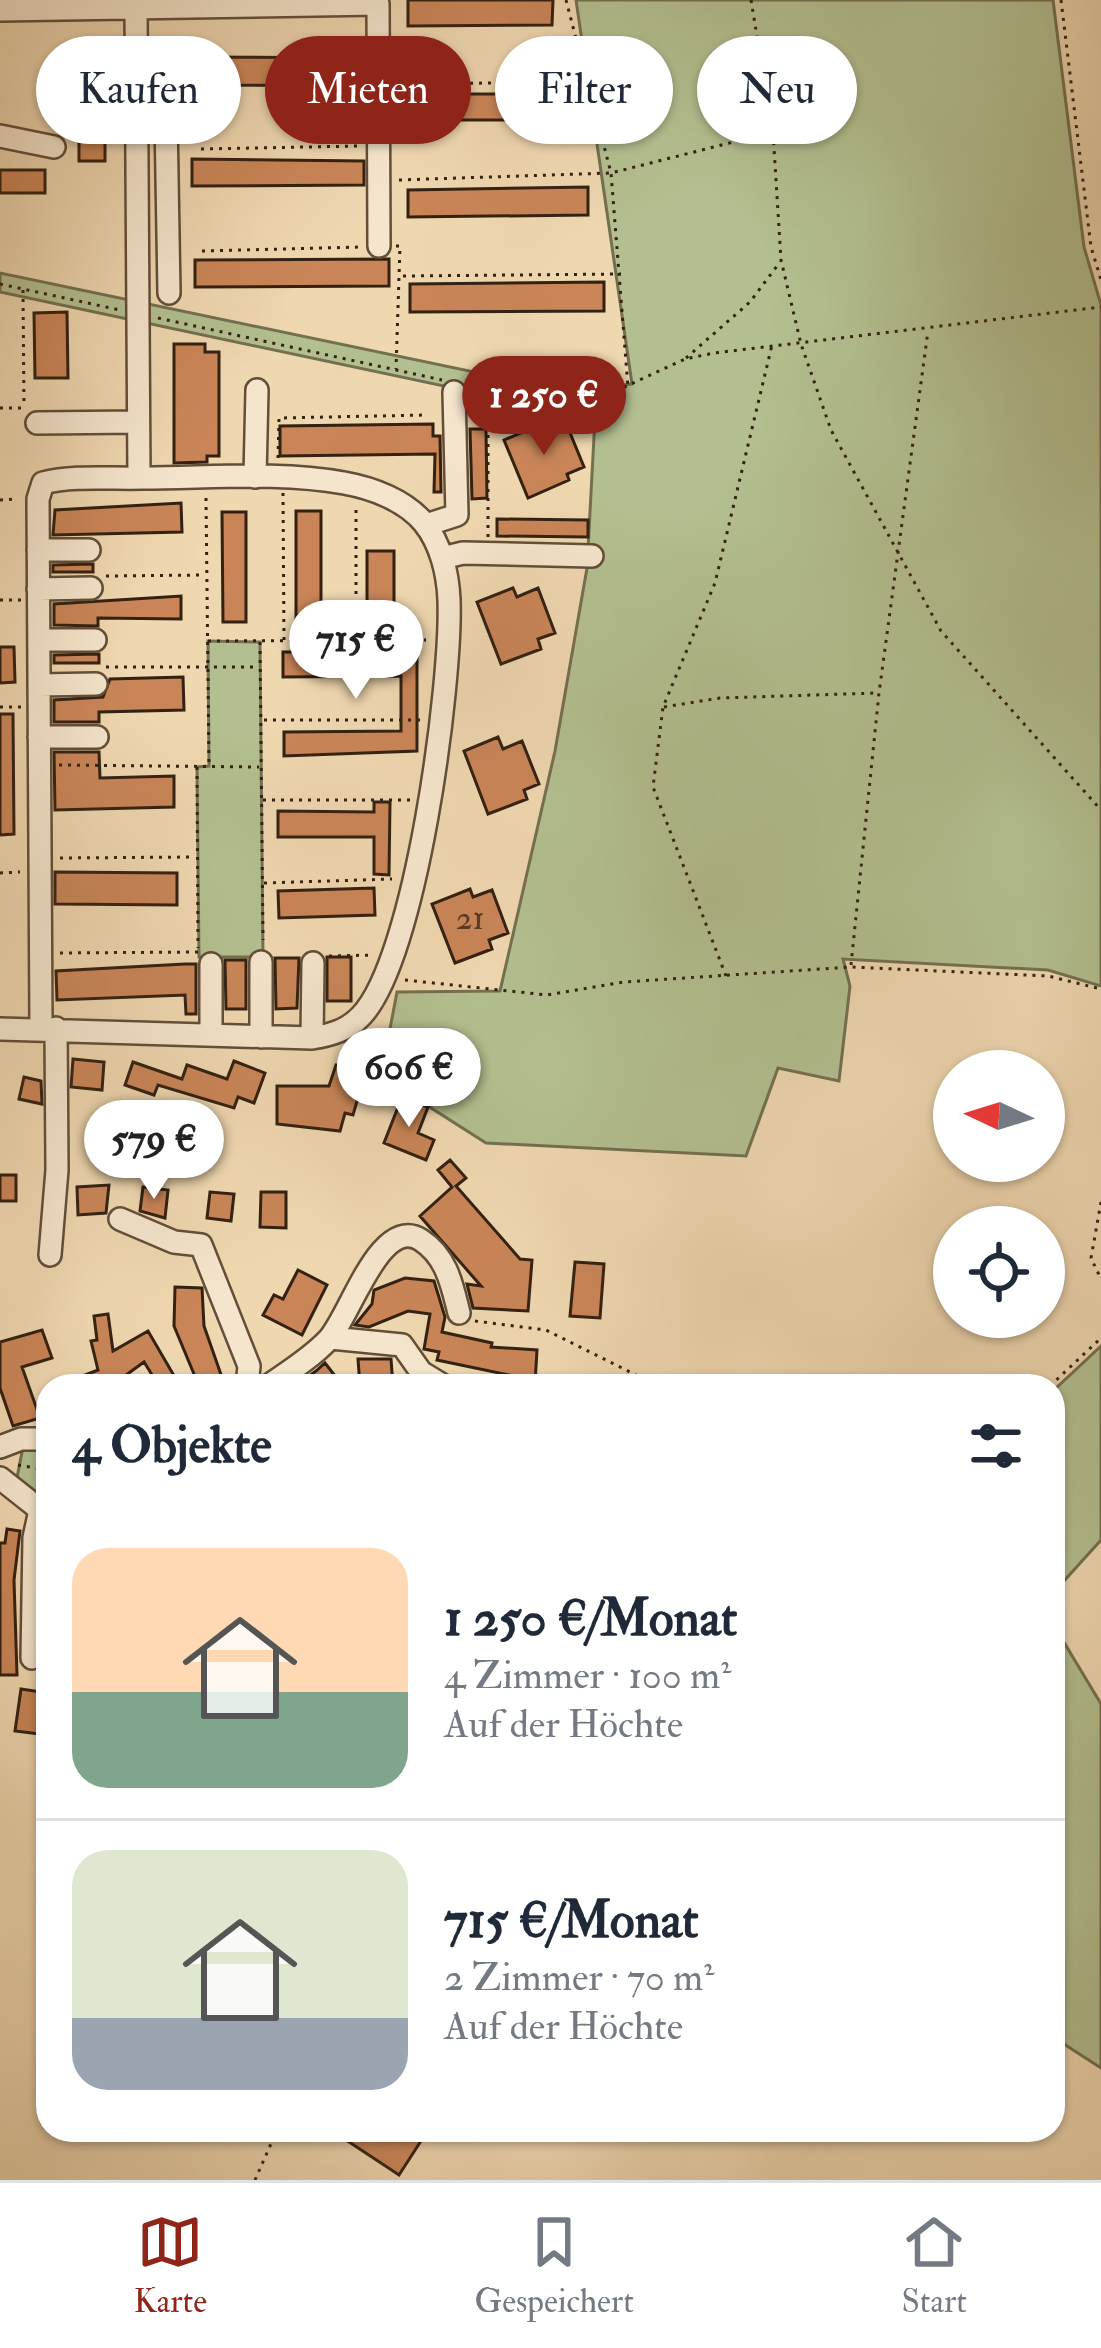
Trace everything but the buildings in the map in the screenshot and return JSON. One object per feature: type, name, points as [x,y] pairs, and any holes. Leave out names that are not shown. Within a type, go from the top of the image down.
[{"type":"street","points":[[0,10],[378,2],[378,36]]},
{"type":"street","points":[[136,9],[136,36]]},
{"type":"street","points":[[0,136],[54,147]]},
{"type":"street","points":[[136,144],[139,478]]},
{"type":"street","points":[[166,144],[169,293]]},
{"type":"street","points":[[378,146],[379,246]]},
{"type":"street","points":[[426,525],[458,514],[454,386]]},
{"type":"street","points":[[256,389],[272,478]]},
{"type":"street","points":[[37,423],[138,422]]},
{"type":"street","points":[[0,1029],[48,1028],[312,1038],[347,1028],[363,1015],[388,964],[412,879],[431,800],[442,720],[448,640],[442,558],[426,525],[410,509],[356,486],[272,478],[43,483],[38,499],[40,953],[48,1028],[57,1170],[50,1255]]},
{"type":"street","points":[[38,550],[88,550]]},
{"type":"street","points":[[442,558],[490,553],[592,556]]},
{"type":"street","points":[[38,589],[92,582]]},
{"type":"street","points":[[39,640],[94,640]]},
{"type":"street","points":[[39,685],[94,675]]},
{"type":"street","points":[[39,737],[97,737]]},
{"type":"street","points":[[311,959],[312,1038]]},
{"type":"street","points":[[261,962],[261,1037]]},
{"type":"street","points":[[211,964],[211,1034]]},
{"type":"street","points":[[120,1220],[174,1242],[201,1245],[248,1374]]},
{"type":"street","points":[[284,1374],[331,1338],[358,1298],[377,1254],[396,1237],[414,1235],[431,1248],[448,1271],[459,1313]]},
{"type":"street","points":[[331,1338],[402,1345],[424,1374]]},
{"type":"street","points":[[0,1447],[21,1438],[36,1439]]},
{"type":"street","points":[[9,1472],[36,1504]]},
{"type":"street","points":[[32,1658],[36,1533]]},
{"type":"path","points":[[566,0],[575,36]]},
{"type":"path","points":[[751,0],[757,36]]},
{"type":"path","points":[[1061,0],[1091,247],[1101,280]]},
{"type":"path","points":[[603,144],[611,173],[628,387]]},
{"type":"path","points":[[379,180],[611,173],[726,144]]},
{"type":"path","points":[[774,144],[781,260],[801,344],[831,430],[941,632],[1101,810]]},
{"type":"path","points":[[201,149],[378,146]]},
{"type":"path","points":[[202,251],[400,245],[396,371]]},
{"type":"path","points":[[0,284],[454,386],[592,402],[685,359],[750,302],[781,260]]},
{"type":"path","points":[[401,275],[621,274]]},
{"type":"path","points":[[0,408],[24,408],[23,289]]},
{"type":"path","points":[[685,359],[1101,307]]},
{"type":"path","points":[[850,967],[879,693],[928,328]]},
{"type":"path","points":[[726,978],[653,787],[663,707],[715,584],[772,345]]},
{"type":"path","points":[[488,390],[490,553]]},
{"type":"path","points":[[284,641],[272,478],[279,418],[426,416]]},
{"type":"path","points":[[206,478],[209,766]]},
{"type":"path","points":[[356,486],[356,641]]},
{"type":"path","points":[[92,582],[207,574]]},
{"type":"path","points":[[208,641],[448,640]]},
{"type":"path","points":[[260,642],[261,962]]},
{"type":"path","points":[[94,675],[260,667]]},
{"type":"path","points":[[663,707],[719,698],[879,693]]},
{"type":"path","points":[[261,720],[442,720]]},
{"type":"path","points":[[39,765],[262,767]]},
{"type":"path","points":[[40,953],[199,950],[197,767]]},
{"type":"path","points":[[262,800],[431,800]]},
{"type":"path","points":[[40,858],[197,856]]},
{"type":"path","points":[[263,883],[412,879]]},
{"type":"path","points":[[311,959],[388,964],[410,983],[547,995],[624,982],[850,967],[1048,976],[1101,989]]},
{"type":"path","points":[[1101,1202],[1091,1258],[1101,1280]]},
{"type":"path","points":[[459,1313],[464,1320],[546,1330],[634,1374]]},
{"type":"path","points":[[1062,1374],[1101,1337]]},
{"type":"path","points":[[255,2180],[272,2142]]},
{"type":"green space","points":[[576,0],[1053,0],[1084,247],[1101,305],[1101,986],[1048,970],[843,959],[850,986],[839,1081],[778,1068],[746,1156],[486,1143],[381,1076],[397,992],[500,991],[555,751],[587,568],[595,418],[0,292],[0,273],[565,391],[632,384],[597,144],[673,144],[673,36],[581,36]]},
{"type":"green space","points":[[208,641],[260,642],[263,957],[199,957],[197,767],[209,766]]},
{"type":"green space","points":[[1101,1346],[1101,1540],[1065,1580],[1065,1380]]},
{"type":"green space","points":[[23,1447],[36,1447],[36,1492],[16,1483]]},
{"type":"green space","points":[[1065,1644],[1101,1704],[1101,2068],[1065,2045]]}]
